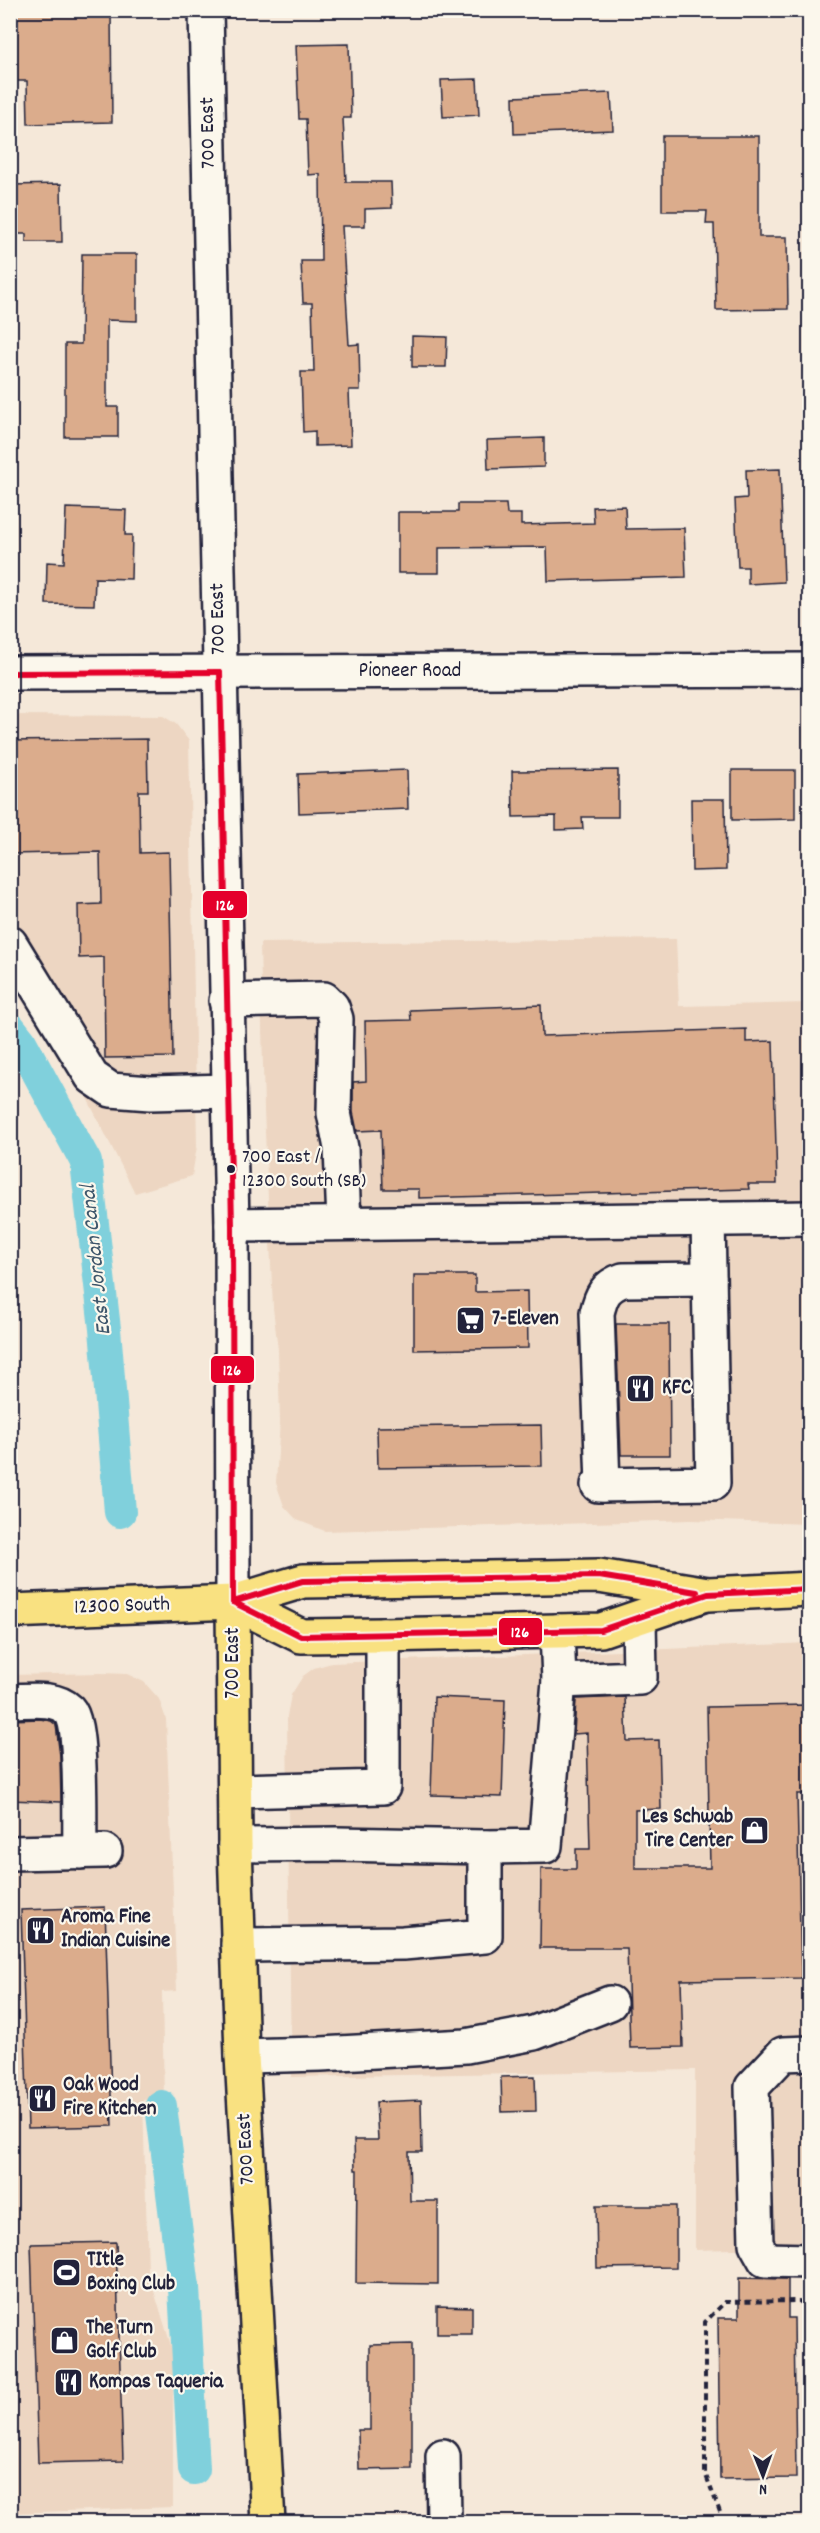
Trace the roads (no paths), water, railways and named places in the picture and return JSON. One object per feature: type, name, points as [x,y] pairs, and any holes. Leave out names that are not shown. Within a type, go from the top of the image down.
[{"type":"main road","name":"12300 South","points":[[10,1611],[234,1602],[303,1581],[599,1576],[708,1594],[810,1589]]},
{"type":"main road","name":"12300 South","points":[[234,1602],[301,1636],[383,1635],[601,1630],[708,1594]]},
{"type":"main road","name":"700 East","points":[[234,1602],[235,1845],[242,2056],[268,2523]]},
{"type":"street","name":"700 East","points":[[206,10],[229,1091],[234,1602]]},
{"type":"street","name":"Pioneer Road","points":[[10,673],[810,670]]},
{"type":"street","points":[[10,943],[92,1077],[111,1090],[150,1093],[229,1091]]},
{"type":"street","points":[[226,1001],[324,999],[332,1007],[336,1019],[334,1113],[341,1148],[344,1222]]},
{"type":"street","points":[[231,1225],[810,1218]]},
{"type":"street","points":[[708,1219],[713,1483],[600,1485],[597,1313],[601,1297],[610,1284],[623,1280],[709,1279]]},
{"type":"street","points":[[559,1681],[640,1678],[639,1618]]},
{"type":"street","points":[[235,1845],[545,1846],[559,1681],[557,1631]]},
{"type":"street","points":[[235,1791],[383,1787],[383,1635]]},
{"type":"street","points":[[10,1701],[53,1702],[70,1711],[75,1721],[92,1852],[10,1853]]},
{"type":"street","points":[[238,1945],[403,1943],[485,1936],[485,1847]]},
{"type":"street","points":[[242,2056],[466,2046],[534,2033],[610,2003]]},
{"type":"street","points":[[810,2053],[783,2054],[752,2087],[756,2244],[765,2260],[810,2261]]},
{"type":"street","points":[[442,2456],[444,2523]]},
{"type":"waterway","name":"East Jordan Canal","points":[[10,1028],[21,1042],[86,1162],[105,1329],[120,1512]]},
{"type":"waterway","name":"East Jordan Canal","points":[[161,2106],[184,2288],[194,2469]]},
{"type":"place","name":"700 East / 12300 South (SB)","points":[[231,1169]]},
{"type":"place","name":"7-Eleven","points":[[471,1320]]},
{"type":"place","name":"KFC","points":[[641,1389]]},
{"type":"place","name":"Les Schwab Tire Center","points":[[754,1830]]},
{"type":"place","name":"Aroma Fine Indian Cuisine","points":[[40,1930]]},
{"type":"place","name":"Oak Wood Fire Kitchen","points":[[42,2098]]},
{"type":"place","name":"TItle Boxing Club","points":[[66,2273]]},
{"type":"place","name":"The Turn Golf Club","points":[[65,2341]]},
{"type":"place","name":"Kompas Taqueria","points":[[68,2383]]}]
